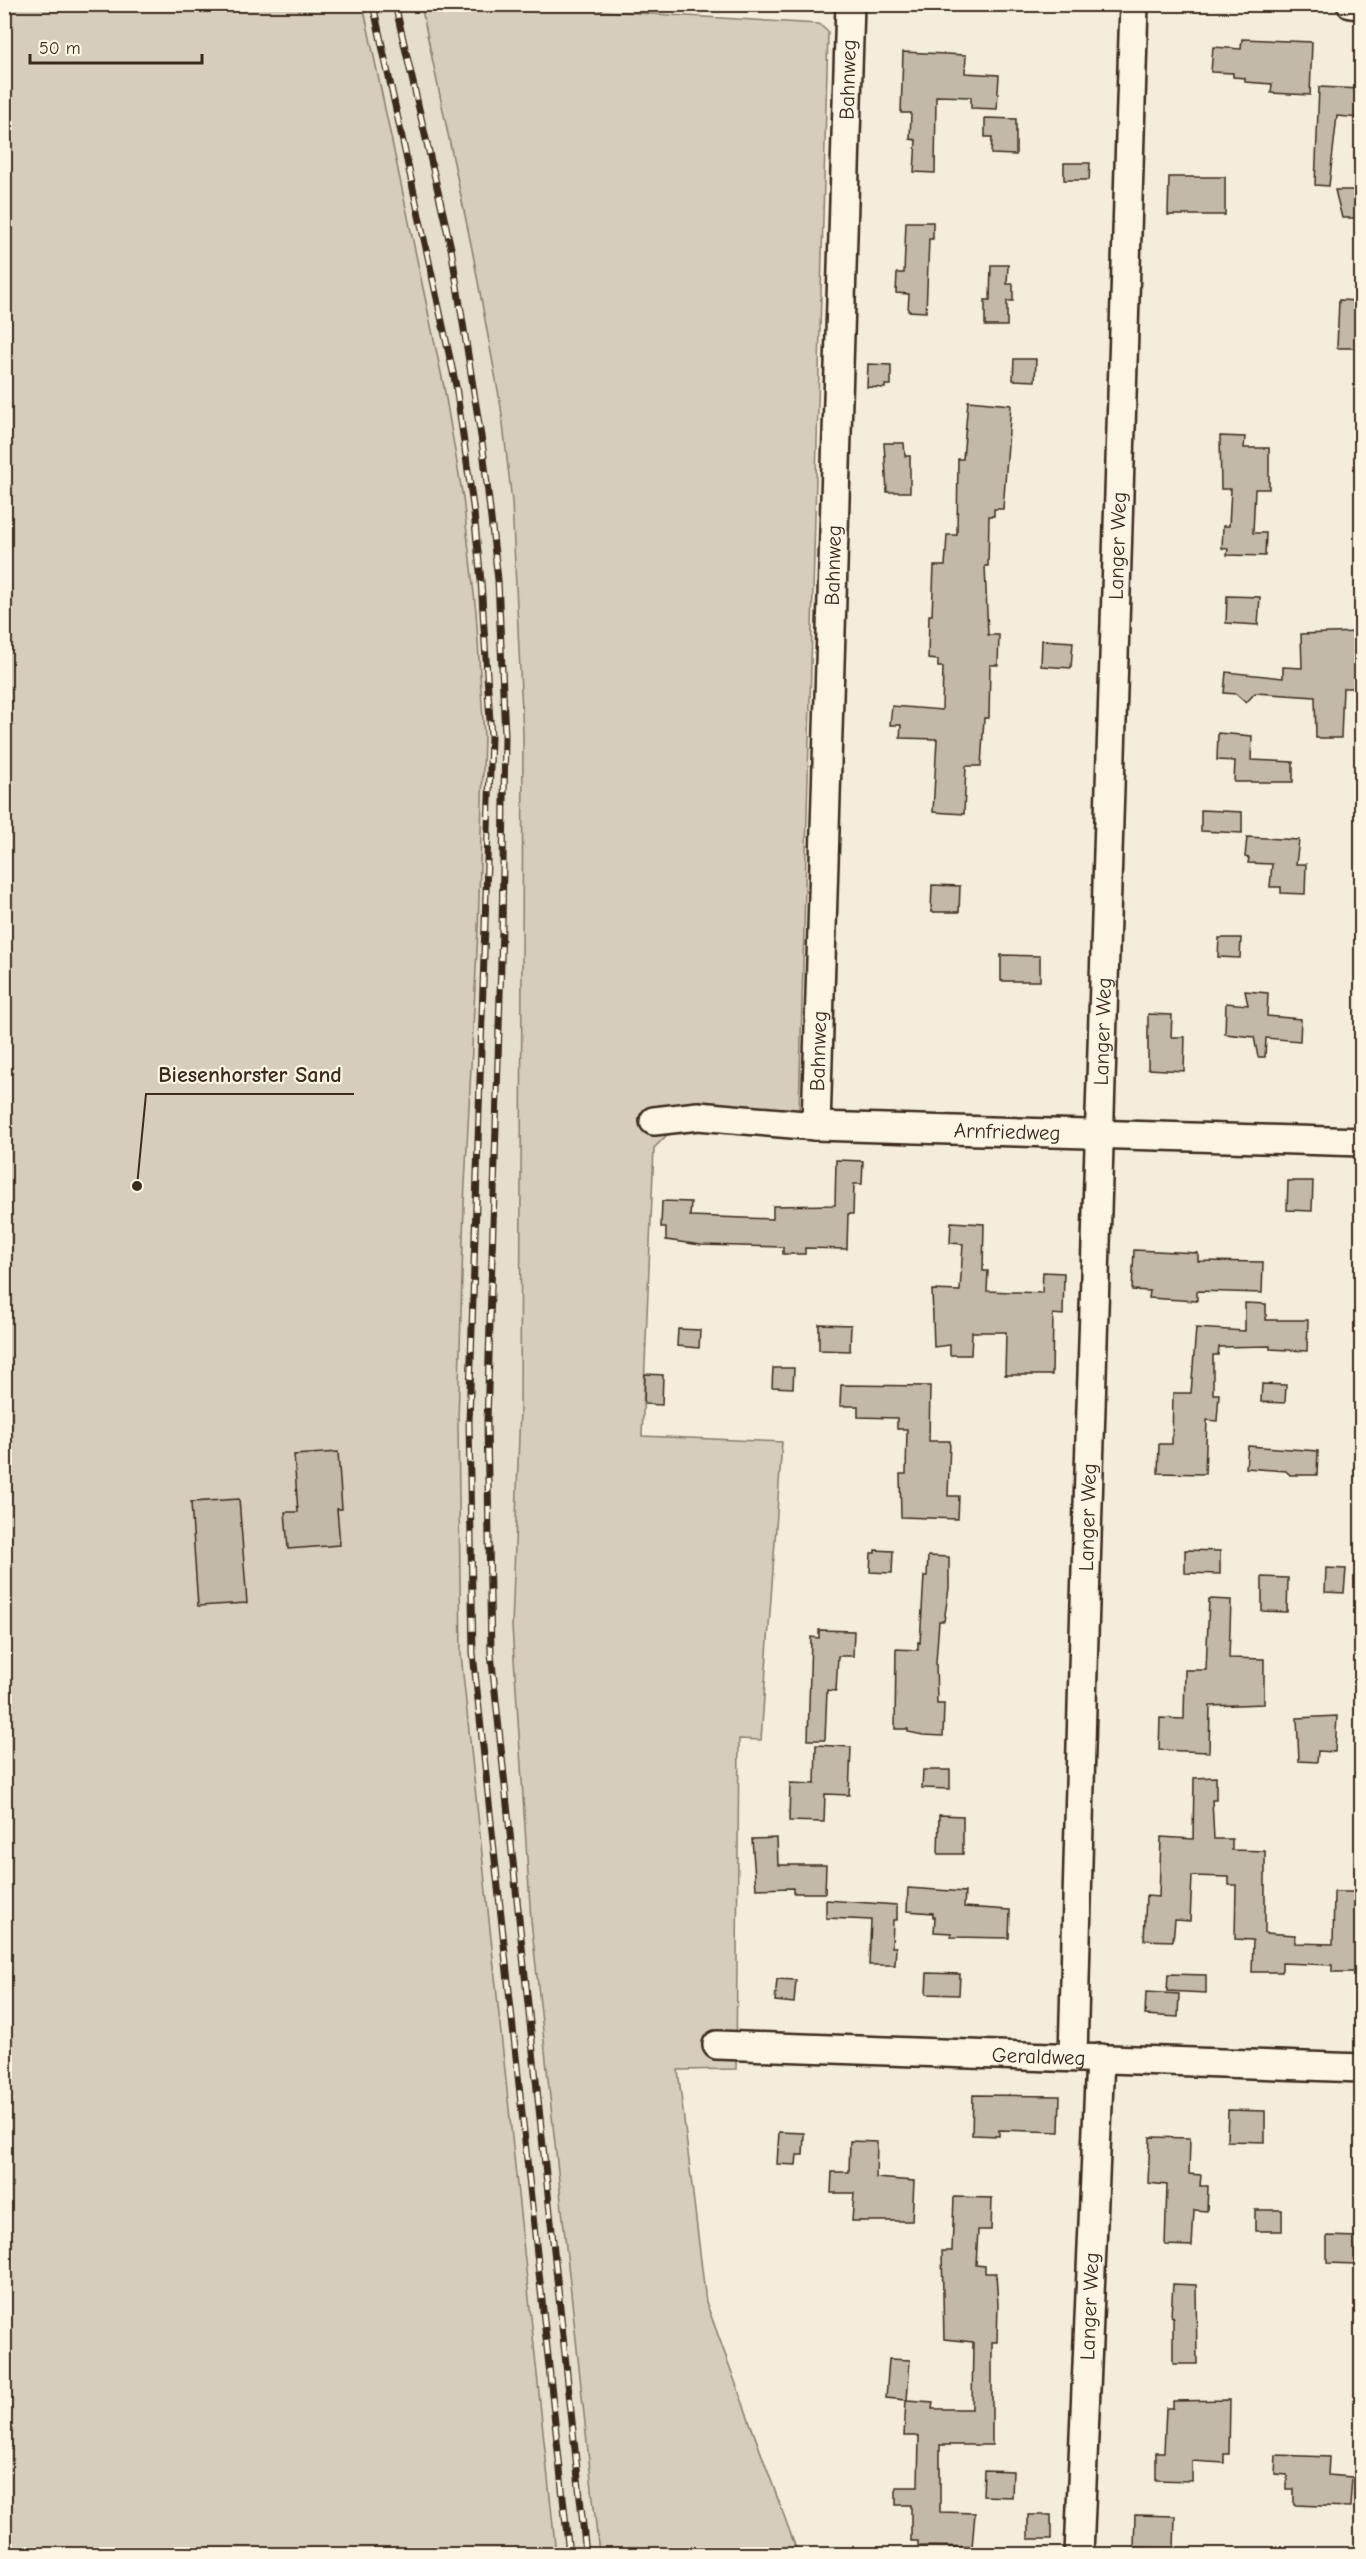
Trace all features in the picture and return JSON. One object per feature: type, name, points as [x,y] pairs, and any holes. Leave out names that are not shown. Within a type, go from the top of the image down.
[{"type":"street","name":"Bahnweg","points":[[816,1126],[850,4]]},
{"type":"street","name":"Langer Weg","points":[[1073,2057],[1134,4]]},
{"type":"street","points":[[1351,4],[1362,5]]},
{"type":"street","name":"Arnfriedweg","points":[[654,1121],[698,1116],[816,1126],[1362,1142]]},
{"type":"street","name":"Geraldweg","points":[[717,2045],[1362,2068]]},
{"type":"street","name":"Langer Weg","points":[[1079,2554],[1100,2058]]},
{"type":"shaded area","points":[[4,5],[363,5],[444,387],[463,498],[476,612],[484,736],[478,930],[464,1204],[458,1422],[461,1655],[556,2554],[5,2554]]},
{"type":"shaded area","points":[[363,5],[421,5],[472,249],[501,407],[512,502],[523,734],[520,1409],[512,1627],[531,1920],[599,2554],[556,2554],[461,1655],[458,1422],[464,1204],[478,930],[484,736],[476,612],[444,387]]},
{"type":"shaded area","points":[[421,5],[588,5],[603,11],[819,24],[828,32],[799,1113],[667,1135],[654,1148],[642,1436],[782,1442],[761,1740],[739,1739],[736,2069],[678,2070],[706,2302],[798,2554],[599,2554],[531,1920],[512,1627],[520,1409],[523,734],[512,502],[501,407],[472,249]]},
{"type":"building","points":[[1242,39],[1312,42],[1310,95],[1271,93],[1272,84],[1245,82],[1245,78],[1233,77],[1233,73],[1211,72],[1213,47],[1241,49]]},
{"type":"building","points":[[903,52],[966,55],[965,73],[999,75],[997,109],[971,108],[971,97],[936,96],[935,173],[914,172],[916,140],[910,139],[911,113],[901,113]]},
{"type":"building","points":[[1319,87],[1362,89],[1360,118],[1337,116],[1329,186],[1315,185]]},
{"type":"building","points":[[985,118],[1016,119],[1016,155],[991,154],[992,137],[985,137]]},
{"type":"building","points":[[1064,163],[1090,163],[1089,180],[1064,180]]},
{"type":"building","points":[[1169,177],[1225,177],[1225,215],[1168,215]]},
{"type":"building","points":[[1335,190],[1362,190],[1362,218],[1342,218]]},
{"type":"building","points":[[906,222],[933,222],[933,239],[929,239],[926,312],[908,311],[909,294],[896,293],[897,273],[904,273]]},
{"type":"building","points":[[991,265],[1008,265],[1007,284],[1013,284],[1013,301],[1007,301],[1007,326],[985,326],[985,300],[990,300]]},
{"type":"building","points":[[1339,300],[1360,301],[1357,348],[1337,348]]},
{"type":"building","points":[[1014,359],[1036,359],[1035,381],[1013,380]]},
{"type":"building","points":[[868,364],[891,365],[891,385],[885,385],[885,388],[867,387]]},
{"type":"building","points":[[968,401],[1011,405],[1003,509],[994,509],[994,516],[989,516],[988,566],[985,566],[988,635],[999,635],[998,665],[990,665],[989,718],[984,718],[981,766],[966,766],[964,814],[933,812],[937,739],[900,738],[901,725],[890,725],[892,706],[942,710],[943,667],[938,667],[938,660],[928,659],[929,615],[932,615],[934,566],[945,566],[947,535],[957,535],[958,459],[963,459]]},
{"type":"building","points":[[1220,436],[1245,437],[1244,448],[1269,448],[1269,489],[1255,489],[1253,533],[1266,533],[1265,556],[1227,555],[1228,549],[1222,548],[1223,526],[1229,526],[1231,489],[1221,489]]},
{"type":"building","points":[[884,443],[904,443],[905,456],[910,456],[910,492],[887,492]]},
{"type":"building","points":[[1227,596],[1260,597],[1258,625],[1226,623]]},
{"type":"building","points":[[1358,632],[1356,688],[1343,688],[1341,738],[1316,738],[1315,697],[1255,693],[1246,703],[1236,694],[1224,693],[1226,672],[1283,678],[1283,667],[1302,668],[1301,634]]},
{"type":"building","points":[[1042,640],[1073,642],[1071,668],[1041,666]]},
{"type":"building","points":[[1218,733],[1252,736],[1251,760],[1293,762],[1293,782],[1234,782],[1235,761],[1217,760]]},
{"type":"building","points":[[1201,810],[1242,812],[1242,833],[1201,831]]},
{"type":"building","points":[[1247,837],[1299,840],[1296,864],[1306,864],[1305,894],[1281,893],[1281,887],[1270,887],[1272,864],[1248,863],[1249,858],[1245,857]]},
{"type":"building","points":[[932,885],[960,886],[959,912],[931,912]]},
{"type":"building","points":[[1219,938],[1241,938],[1240,958],[1218,957]]},
{"type":"building","points":[[1001,955],[1040,956],[1040,981],[1001,981]]},
{"type":"building","points":[[1245,991],[1268,993],[1267,1016],[1301,1019],[1300,1041],[1266,1038],[1265,1057],[1258,1057],[1254,1037],[1225,1034],[1226,1003],[1248,1005]]},
{"type":"building","points":[[1148,1014],[1172,1015],[1171,1037],[1185,1037],[1184,1071],[1148,1069]]},
{"type":"building","points":[[836,1160],[863,1161],[862,1184],[854,1184],[853,1214],[848,1214],[847,1249],[805,1248],[805,1254],[783,1254],[783,1247],[701,1245],[666,1240],[666,1227],[661,1227],[662,1201],[691,1202],[690,1216],[773,1219],[773,1206],[835,1205]]},
{"type":"building","points":[[1288,1181],[1313,1181],[1312,1211],[1287,1210]]},
{"type":"building","points":[[951,1222],[984,1224],[983,1271],[988,1271],[987,1291],[1042,1293],[1043,1272],[1064,1273],[1063,1315],[1053,1314],[1052,1375],[1005,1375],[1006,1332],[972,1332],[971,1355],[950,1355],[950,1345],[934,1347],[932,1290],[960,1291],[963,1244],[950,1243]]},
{"type":"building","points":[[1134,1250],[1198,1253],[1198,1261],[1263,1262],[1262,1293],[1197,1291],[1197,1301],[1149,1298],[1150,1291],[1132,1290]]},
{"type":"building","points":[[1245,1303],[1266,1304],[1266,1320],[1308,1320],[1307,1351],[1270,1349],[1270,1346],[1219,1347],[1218,1355],[1213,1355],[1213,1394],[1219,1394],[1217,1421],[1207,1420],[1205,1474],[1158,1473],[1159,1444],[1172,1444],[1173,1393],[1191,1393],[1196,1328],[1245,1331]]},
{"type":"building","points":[[819,1324],[851,1325],[850,1351],[819,1350]]},
{"type":"building","points":[[678,1329],[700,1330],[699,1348],[677,1346]]},
{"type":"building","points":[[773,1368],[794,1368],[793,1388],[772,1387]]},
{"type":"building","points":[[645,1374],[663,1375],[662,1405],[644,1404]]},
{"type":"building","points":[[1262,1384],[1286,1385],[1285,1403],[1261,1402]]},
{"type":"building","points":[[841,1385],[930,1386],[929,1441],[950,1441],[948,1496],[959,1496],[958,1519],[901,1517],[900,1474],[906,1474],[907,1429],[897,1429],[897,1418],[858,1417],[858,1406],[840,1406]]},
{"type":"building","points":[[1248,1446],[1318,1451],[1317,1475],[1290,1475],[1286,1471],[1246,1468]]},
{"type":"building","points":[[338,1452],[342,1509],[337,1509],[340,1545],[288,1549],[285,1512],[298,1512],[294,1455]]},
{"type":"building","points":[[239,1499],[247,1603],[198,1606],[191,1502]]},
{"type":"building","points":[[875,1550],[893,1551],[892,1573],[870,1572],[871,1553],[875,1553]]},
{"type":"building","points":[[1185,1550],[1220,1551],[1220,1574],[1185,1573]]},
{"type":"building","points":[[928,1556],[949,1557],[949,1588],[944,1621],[939,1621],[936,1662],[937,1704],[944,1704],[943,1736],[923,1735],[908,1732],[908,1729],[895,1729],[896,1649],[918,1650],[924,1576],[927,1576]]},
{"type":"building","points":[[1326,1568],[1346,1569],[1344,1593],[1325,1592]]},
{"type":"building","points":[[1262,1577],[1288,1578],[1287,1612],[1262,1611]]},
{"type":"building","points":[[1209,1599],[1231,1600],[1229,1658],[1264,1659],[1264,1704],[1210,1706],[1209,1752],[1159,1750],[1160,1718],[1184,1719],[1185,1670],[1206,1670]]},
{"type":"building","points":[[819,1630],[854,1631],[853,1656],[838,1656],[836,1691],[827,1690],[825,1740],[808,1740],[811,1637],[819,1638]]},
{"type":"building","points":[[1337,1716],[1335,1752],[1318,1751],[1317,1762],[1299,1761],[1297,1718]]},
{"type":"building","points":[[816,1745],[851,1747],[849,1795],[825,1794],[824,1822],[789,1821],[790,1783],[815,1784]]},
{"type":"building","points":[[923,1770],[950,1770],[950,1789],[922,1788]]},
{"type":"building","points":[[1216,1777],[1216,1800],[1212,1800],[1214,1839],[1232,1839],[1232,1850],[1265,1851],[1265,1933],[1295,1935],[1295,1943],[1333,1944],[1334,1892],[1362,1892],[1359,1972],[1332,1972],[1332,1965],[1282,1963],[1282,1972],[1252,1972],[1253,1940],[1235,1939],[1236,1885],[1229,1885],[1229,1877],[1192,1876],[1190,1921],[1175,1920],[1173,1941],[1144,1940],[1146,1896],[1159,1897],[1161,1837],[1193,1839],[1194,1778]]},
{"type":"building","points":[[939,1815],[963,1816],[963,1854],[938,1854]]},
{"type":"building","points":[[777,1838],[778,1865],[826,1865],[825,1893],[793,1893],[793,1888],[756,1889],[752,1839]]},
{"type":"building","points":[[908,1888],[965,1892],[964,1907],[1010,1910],[1009,1938],[951,1937],[951,1933],[934,1932],[933,1913],[907,1911]]},
{"type":"building","points":[[826,1900],[897,1905],[897,1920],[893,1920],[892,1947],[896,1947],[895,1965],[869,1965],[871,1920],[826,1918]]},
{"type":"building","points":[[927,1973],[960,1974],[959,1995],[926,1994]]},
{"type":"building","points":[[1168,1974],[1206,1975],[1206,1993],[1167,1991]]},
{"type":"building","points":[[777,1979],[796,1980],[794,2003],[775,2001]]},
{"type":"building","points":[[1146,1992],[1179,1994],[1178,2017],[1145,2015]]},
{"type":"building","points":[[973,2095],[1060,2096],[1059,2132],[999,2130],[999,2136],[972,2135]]},
{"type":"building","points":[[1228,2110],[1265,2111],[1265,2142],[1227,2141]]},
{"type":"building","points":[[779,2132],[804,2133],[803,2155],[797,2155],[796,2165],[777,2164]]},
{"type":"building","points":[[1150,2137],[1190,2138],[1189,2174],[1201,2175],[1200,2186],[1208,2186],[1207,2211],[1194,2210],[1192,2246],[1165,2245],[1167,2185],[1148,2183]]},
{"type":"building","points":[[850,2141],[877,2142],[876,2178],[914,2181],[912,2221],[852,2221],[854,2193],[831,2193],[832,2172],[849,2172]]},
{"type":"building","points":[[954,2197],[992,2198],[991,2230],[978,2230],[976,2265],[985,2266],[985,2273],[996,2273],[998,2305],[997,2342],[992,2342],[992,2445],[940,2445],[940,2512],[975,2513],[972,2547],[918,2546],[918,2541],[911,2541],[911,2505],[896,2505],[896,2487],[918,2487],[919,2436],[904,2436],[906,2400],[886,2398],[889,2359],[910,2360],[907,2400],[933,2402],[932,2409],[972,2409],[973,2342],[944,2339],[942,2251],[952,2251]]},
{"type":"building","points":[[1255,2210],[1282,2210],[1282,2231],[1255,2231]]},
{"type":"building","points":[[1327,2236],[1357,2237],[1356,2264],[1327,2263]]},
{"type":"building","points":[[1173,2284],[1196,2285],[1197,2364],[1173,2364],[1173,2317],[1171,2316]]},
{"type":"building","points":[[1230,2400],[1229,2454],[1224,2454],[1224,2463],[1192,2461],[1192,2481],[1156,2480],[1156,2452],[1164,2452],[1166,2408],[1173,2408],[1173,2401]]},
{"type":"building","points":[[1276,2455],[1329,2457],[1328,2475],[1352,2477],[1350,2507],[1294,2505],[1294,2489],[1287,2489],[1287,2475],[1275,2474]]},
{"type":"building","points":[[984,2470],[1013,2471],[1012,2497],[983,2496]]},
{"type":"building","points":[[1028,2515],[1051,2515],[1051,2539],[1028,2539]]},
{"type":"building","points":[[1135,2515],[1175,2516],[1174,2548],[1134,2547]]},
{"type":"railway","points":[[373,4],[456,386],[481,581],[491,737],[469,1422],[473,1653],[569,2554]]},
{"type":"railway","points":[[395,4],[451,248],[483,449],[498,580],[505,736],[502,929],[487,1422],[491,1653],[586,2554]]},
{"type":"place","name":"Biesenhorster Sand","points":[[137,1186]]}]
